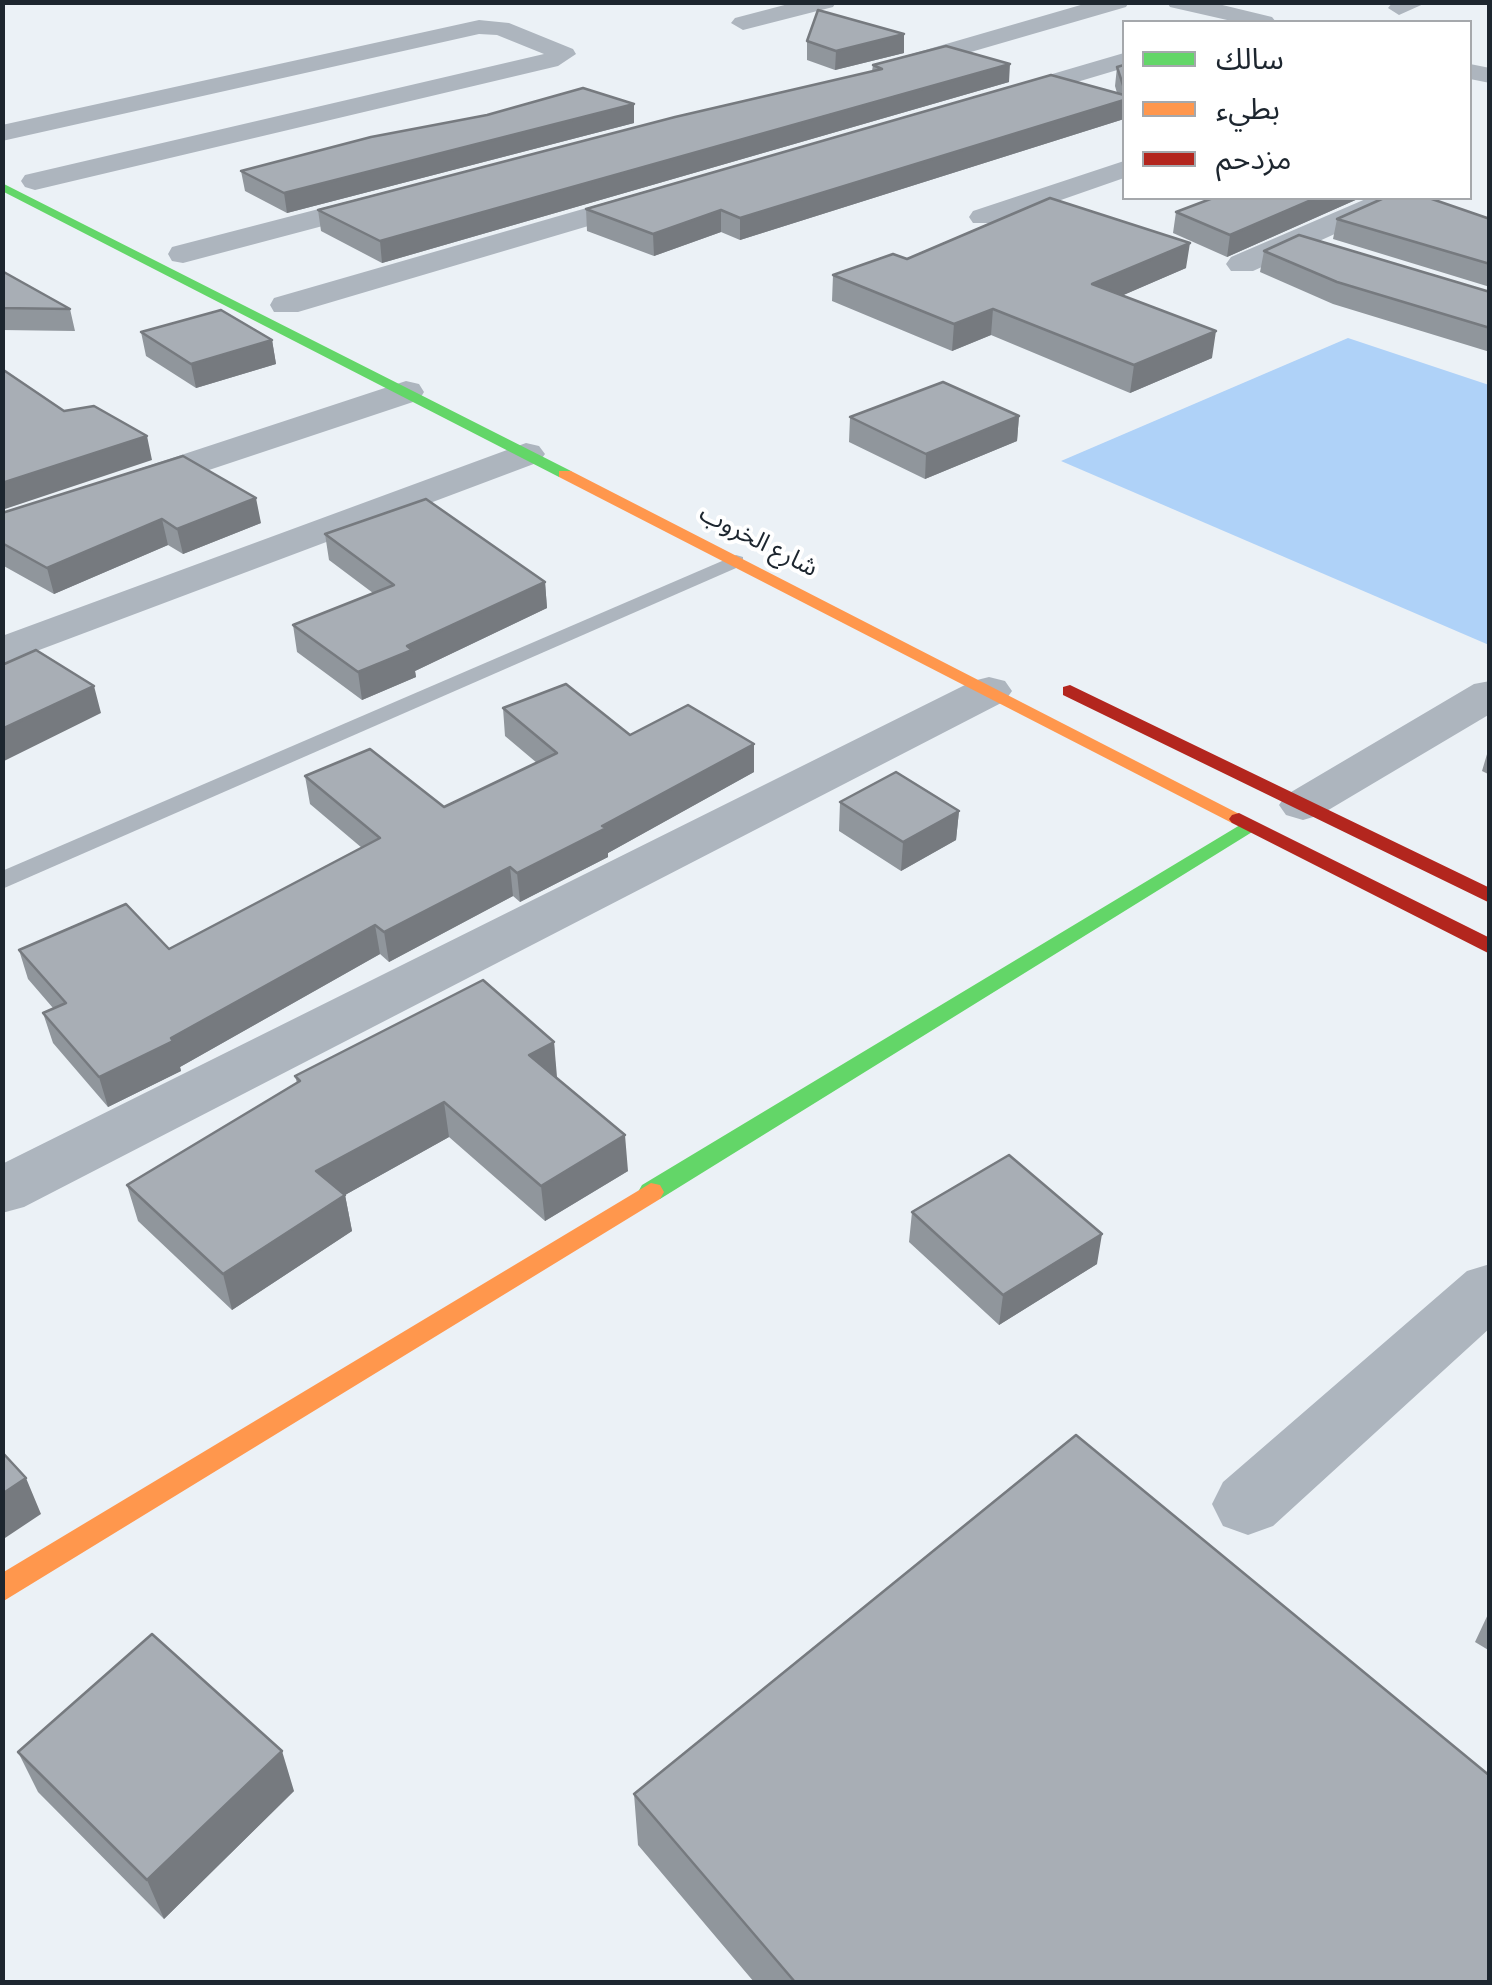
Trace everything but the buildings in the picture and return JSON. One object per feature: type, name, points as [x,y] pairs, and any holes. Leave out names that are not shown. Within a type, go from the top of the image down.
[{"type":"main road","points":[[2,165],[322,323]]},
{"type":"main road","name":"شارع الخروب","points":[[2,186],[1490,947]]},
{"type":"main road","points":[[1054,682],[1490,897]]},
{"type":"main road","points":[[2,1588],[1250,825]]},
{"type":"street","points":[[743,23],[826,2]]},
{"type":"street","points":[[854,77],[1118,2]]},
{"type":"street","points":[[1178,2],[1250,20]]},
{"type":"street","points":[[2,133],[480,27],[501,28],[564,54],[530,66],[35,181]]},
{"type":"street","points":[[964,48],[1064,78]]},
{"type":"street","points":[[960,109],[1122,61]]},
{"type":"street","points":[[984,217],[1122,170]]},
{"type":"street","points":[[286,305],[686,188]]},
{"type":"street","points":[[183,254],[415,193]]},
{"type":"street","points":[[1242,264],[1387,200]]},
{"type":"street","points":[[1294,242],[1329,252]]},
{"type":"street","points":[[2,527],[406,392]]},
{"type":"street","points":[[7,644],[526,454]]},
{"type":"street","points":[[2,1192],[989,691]]},
{"type":"street","points":[[1303,806],[1490,694]]},
{"type":"street","points":[[1248,1504],[1490,1289]]},
{"type":"lane","points":[[2,881],[736,561]]},
{"type":"shaded area","points":[[1348,338],[1489,385],[1489,645],[1061,461]]},
{"type":"traffic: fast","points":[[2,186],[565,474]]},
{"type":"traffic: fast","points":[[651,1192],[1250,825]]},
{"type":"traffic: slow","points":[[565,474],[1239,819]]},
{"type":"traffic: slow","points":[[2,1589],[651,1192]]},
{"type":"traffic: jam","points":[[1070,691],[1490,897]]},
{"type":"traffic: jam","points":[[1239,819],[1490,947]]}]
